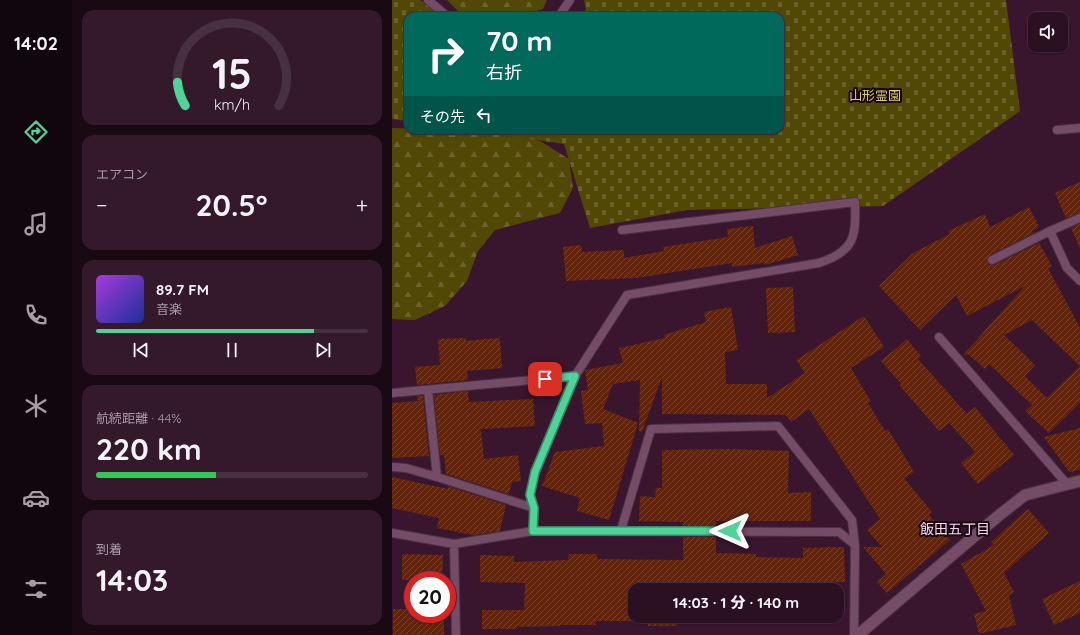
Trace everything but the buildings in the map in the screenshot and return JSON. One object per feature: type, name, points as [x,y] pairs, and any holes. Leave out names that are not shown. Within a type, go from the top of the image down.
[{"type":"street","points":[[858,635],[997,517],[1025,496],[1080,481]]},
{"type":"lane","points":[[428,0],[442,12]]},
{"type":"lane","points":[[562,12],[570,0]]},
{"type":"lane","points":[[1057,130],[1080,128]]},
{"type":"lane","points":[[533,531],[534,508],[530,495],[535,472],[575,376],[627,295],[819,263],[833,258],[849,246],[856,227],[855,202],[622,230]]},
{"type":"lane","points":[[992,260],[1080,218]]},
{"type":"lane","points":[[1050,231],[1068,268],[1080,281]]},
{"type":"lane","points":[[939,337],[1067,484]]},
{"type":"lane","points":[[392,393],[575,376]]},
{"type":"lane","points":[[428,390],[437,477]]},
{"type":"lane","points":[[621,530],[652,428],[778,426],[852,520],[855,545],[854,635]]},
{"type":"lane","points":[[392,467],[406,468],[534,508]]},
{"type":"lane","points":[[392,532],[454,544],[533,531],[621,530],[840,532],[855,545]]},
{"type":"lane","points":[[454,544],[456,635]]},
{"type":"green space","points":[[392,0],[420,0],[440,12],[404,12],[404,120],[392,119]]},
{"type":"green space","points":[[447,0],[547,0],[543,9],[534,12],[459,12]]},
{"type":"green space","name":"山形霊園","points":[[584,0],[1006,0],[1020,111],[883,206],[687,210],[590,228],[564,144],[495,134],[784,134],[784,12],[582,12],[586,10]]},
{"type":"green space","points":[[392,128],[404,128],[404,134],[513,134],[540,141],[569,159],[573,188],[560,213],[495,230],[478,251],[467,281],[445,306],[415,320],[392,319]]},
{"type":"district","name":"飯田五丁目","points":[[955,529]]},
{"type":"route","points":[[545,379],[575,376],[535,472],[530,495],[534,508],[533,531],[730,531]]}]
